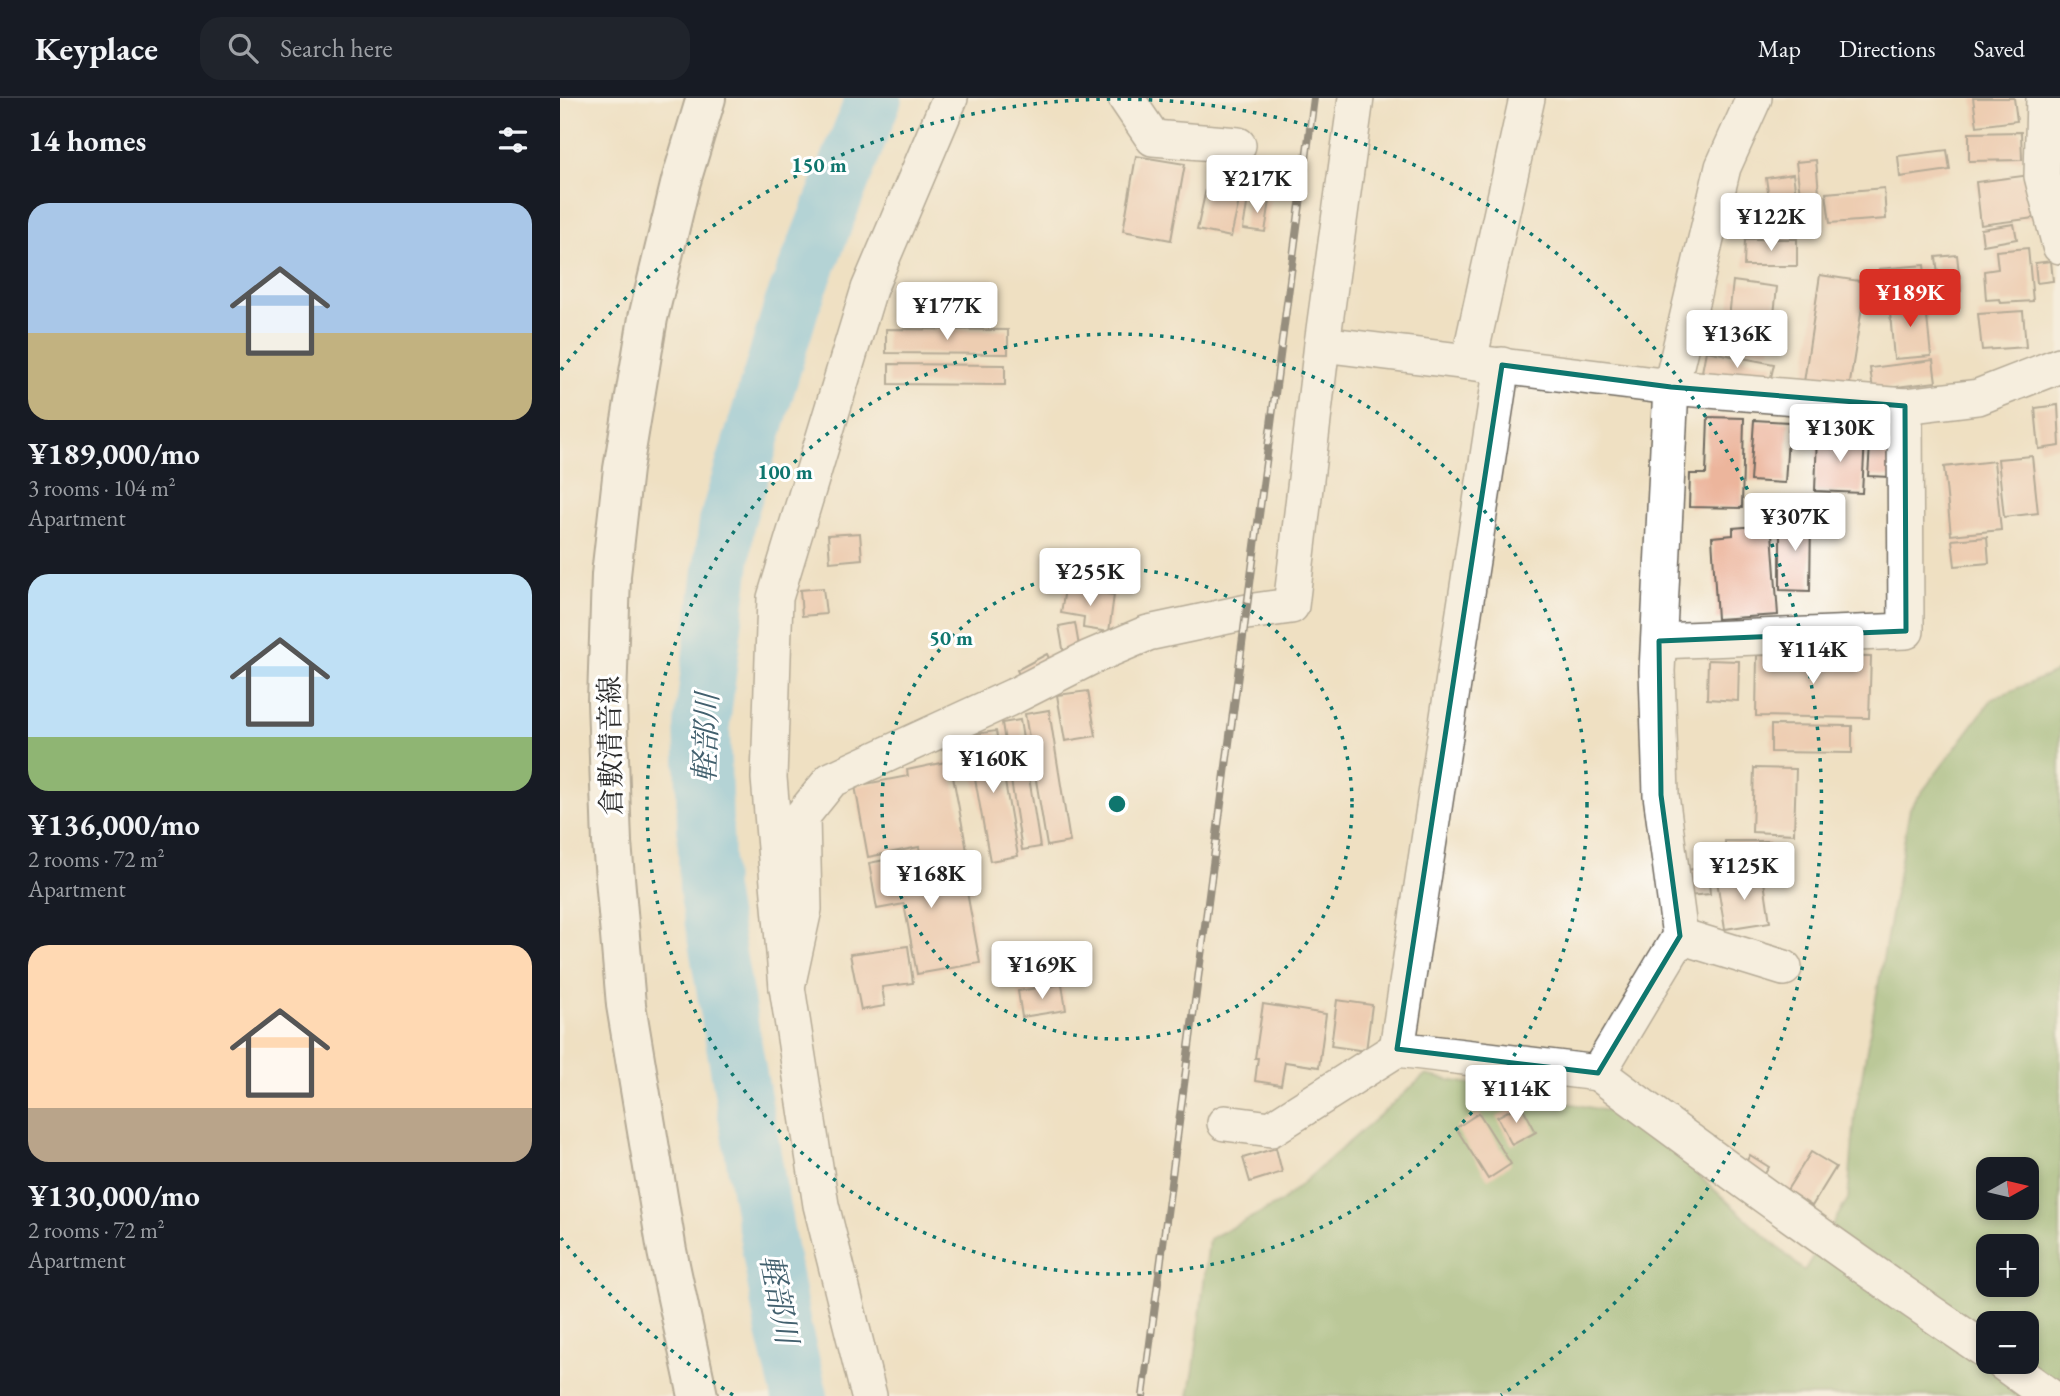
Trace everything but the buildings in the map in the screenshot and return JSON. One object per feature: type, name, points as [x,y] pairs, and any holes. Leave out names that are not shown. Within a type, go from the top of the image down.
[{"type":"main road","name":"倉敷清音線","points":[[698,1396],[667,1251],[626,1005],[612,843],[607,701],[611,575],[624,469],[646,332],[681,181],[705,98]]},
{"type":"street","points":[[869,1396],[821,1205],[787,988],[769,778],[775,598],[869,289],[950,98]]},
{"type":"street","points":[[1126,98],[1153,138],[1238,145]]},
{"type":"street","points":[[787,988],[804,908],[802,816],[831,780],[1014,696],[1088,658],[1148,633],[1247,612],[1291,606],[1322,344],[1356,98]]},
{"type":"street","points":[[1397,1049],[1485,363],[1527,98]]},
{"type":"street","points":[[1598,1073],[1680,936],[1661,796],[1657,671],[1671,387],[1723,167],[1754,98]]},
{"type":"street","points":[[2044,98],[2042,176],[2060,246]]},
{"type":"street","points":[[1322,344],[1671,387],[1905,406],[1978,397],[2060,365]]},
{"type":"street","points":[[1659,641],[1906,631],[1905,406]]},
{"type":"street","points":[[1680,936],[1784,968]]},
{"type":"street","points":[[1225,1123],[1271,1129],[1397,1049],[1598,1073],[1846,1256],[1976,1344]]},
{"type":"street","points":[[2019,1374],[2049,1396]]},
{"type":"highlighted area","points":[[1502,365],[1671,387],[1905,406],[1906,631],[1659,641],[1661,795],[1680,936],[1598,1073],[1397,1049]]},
{"type":"green space","points":[[2060,670],[2060,1396],[1189,1396],[1209,1239],[1280,1203],[1425,1075],[1633,1116],[1804,1271],[1848,1199],[1855,1115],[1910,808],[1992,699]]},
{"type":"waterway","name":"軽部川","points":[[800,1396],[783,1327],[707,890],[702,725],[727,521],[792,305],[874,98]]},
{"type":"railway","points":[[1143,1396],[1314,98]]}]
